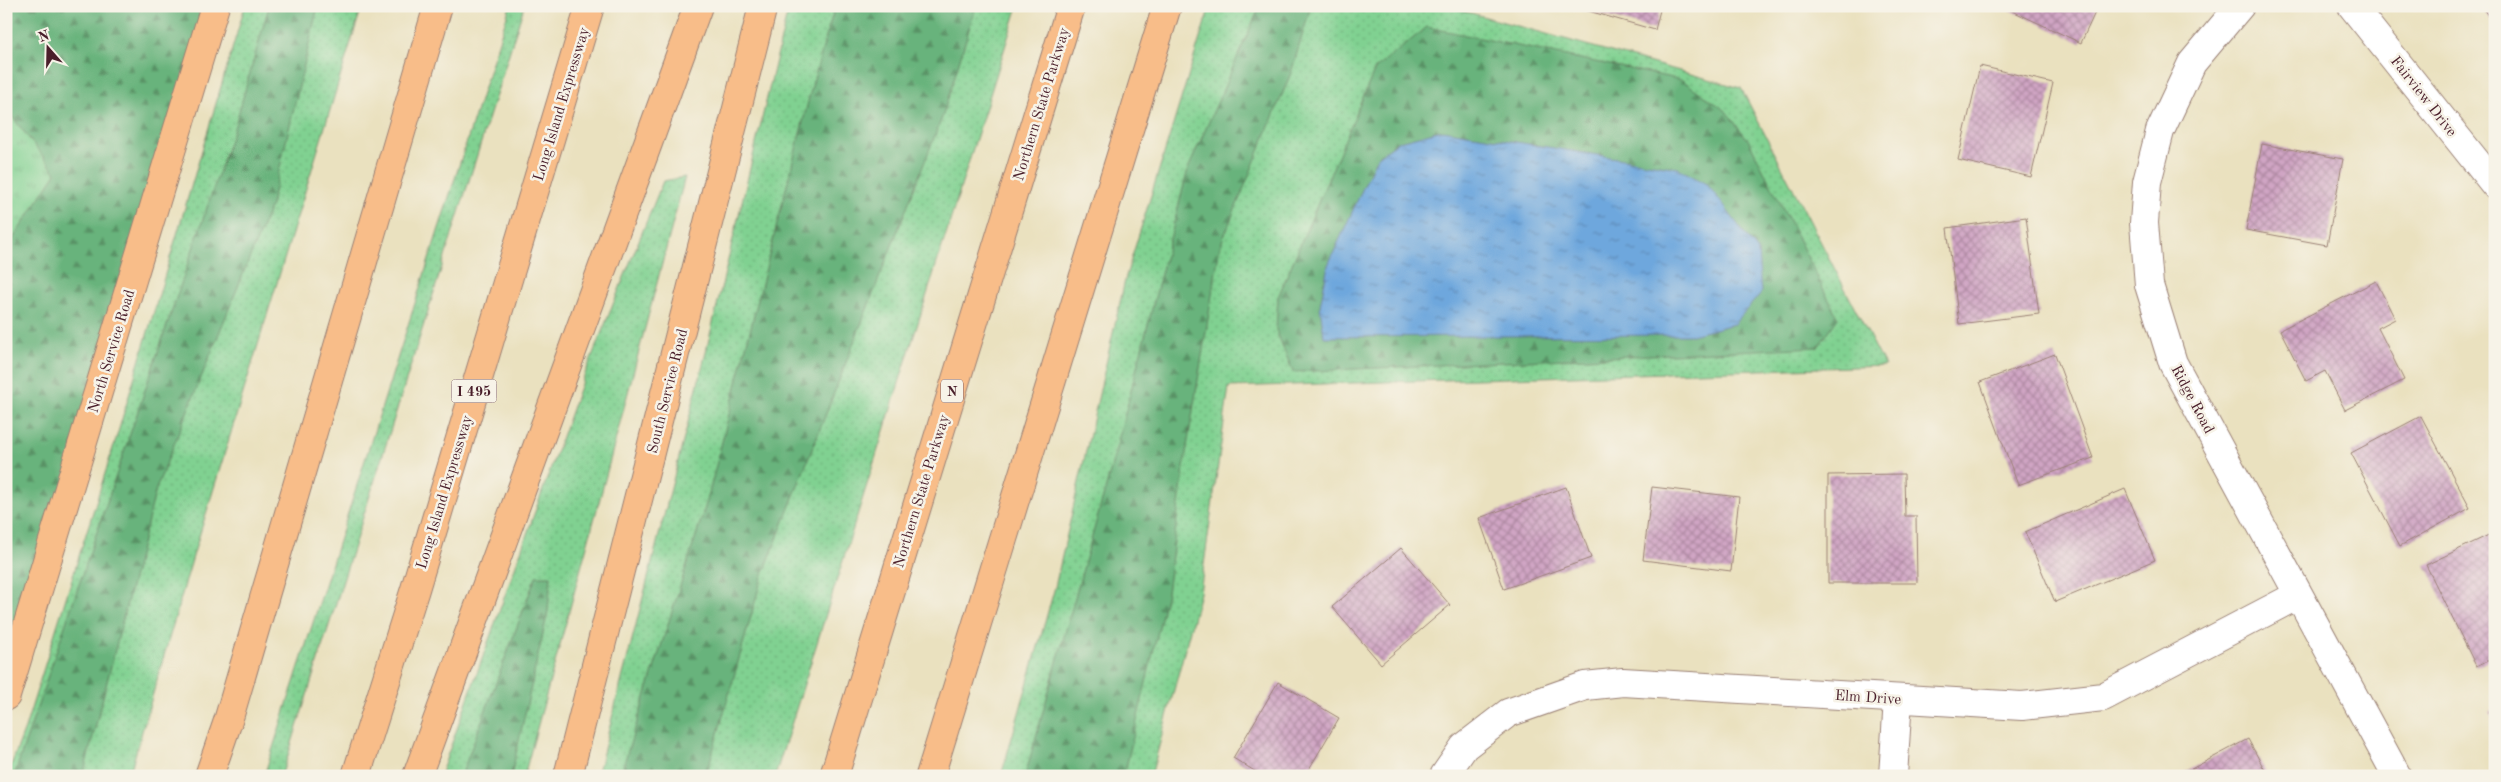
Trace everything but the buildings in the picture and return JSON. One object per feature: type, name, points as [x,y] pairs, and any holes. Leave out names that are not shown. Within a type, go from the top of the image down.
[{"type":"main road","name":"North Service Road","points":[[6,696],[215,6]]},
{"type":"main road","points":[[209,776],[228,720],[438,6]]},
{"type":"main road","name":"Long Island Expressway","points":[[356,776],[415,589],[590,6]]},
{"type":"main road","points":[[417,776],[698,6]]},
{"type":"main road","name":"South Service Road","points":[[568,776],[763,6]]},
{"type":"main road","name":"Northern State Parkway","points":[[834,776],[1071,6]]},
{"type":"main road","points":[[930,776],[1167,6]]},
{"type":"street","name":"Ridge Road","points":[[2240,6],[2192,64],[2160,130],[2148,182],[2144,223],[2149,285],[2173,363],[2397,776]]},
{"type":"street","name":"Fairview Drive","points":[[2352,6],[2495,186]]},
{"type":"street","name":"Elm Drive","points":[[1444,776],[1464,747],[1508,713],[1585,686],[1624,682],[2022,706],[2103,697],[2298,595]]},
{"type":"street","points":[[1893,776],[1898,700]]},
{"type":"green space","points":[[6,6],[215,6],[6,696],[6,249],[56,173],[6,109]]},
{"type":"green space","points":[[245,6],[362,6],[194,553],[129,776],[7,776],[25,728],[119,429]]},
{"type":"green space","points":[[269,6],[318,6],[271,205],[156,489],[83,776],[14,776],[236,122]]},
{"type":"green space","points":[[510,6],[524,6],[286,762],[281,776],[264,776]]},
{"type":"green space","points":[[789,6],[1018,6],[775,776],[597,776],[703,364]]},
{"type":"green space","points":[[835,6],[976,6],[943,115],[762,577],[706,776],[620,776],[707,501],[813,82]]},
{"type":"green space","points":[[1210,6],[1446,6],[1741,88],[1885,366],[1229,387],[1200,593],[1151,776],[1001,776],[1055,587],[1126,276]]},
{"type":"green space","points":[[1260,6],[1311,6],[1291,73],[1220,246],[1186,453],[1167,593],[1124,776],[1025,776],[1109,476],[1188,169]]},
{"type":"green space","points":[[1427,27],[1682,80],[1725,110],[1749,141],[1838,318],[1818,347],[1293,372],[1276,330],[1278,297],[1375,69]]},
{"type":"green space","points":[[6,109],[56,173],[6,249]]},
{"type":"green space","points":[[685,177],[524,776],[440,776],[582,381],[663,181]]},
{"type":"green space","points":[[536,576],[551,576],[548,611],[511,776],[461,776]]},
{"type":"water","points":[[1442,130],[1678,168],[1708,185],[1758,251],[1761,293],[1734,324],[1692,335],[1324,337],[1320,306],[1328,265],[1377,157],[1399,141]]}]
